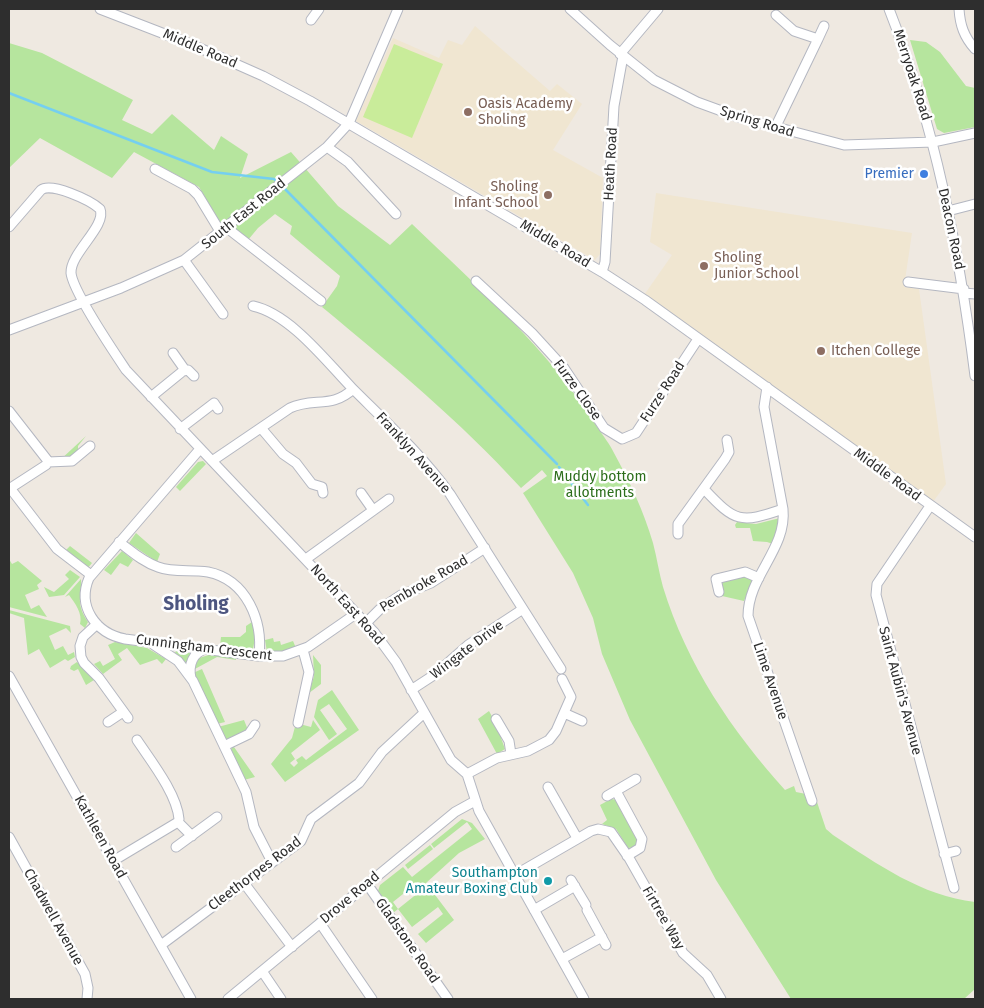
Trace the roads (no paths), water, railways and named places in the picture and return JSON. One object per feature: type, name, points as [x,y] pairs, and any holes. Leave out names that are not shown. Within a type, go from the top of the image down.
[{"type":"street","name":"Middle Road","points":[[100,9],[193,44],[263,76],[349,123],[602,272],[975,537]]},
{"type":"street","points":[[311,20],[319,9]]},
{"type":"street","name":"Spring Road","points":[[570,9],[652,79],[674,92],[718,110],[775,128],[844,145],[933,142],[975,133]]},
{"type":"street","points":[[622,55],[658,9]]},
{"type":"street","name":"Merryoak Road","points":[[889,9],[912,67],[933,142]]},
{"type":"street","points":[[960,9],[960,24],[968,42],[975,49]]},
{"type":"street","name":"South East Road","points":[[9,330],[160,272],[184,260],[327,147],[349,123],[395,10]]},
{"type":"street","points":[[776,15],[794,31],[818,39]]},
{"type":"street","points":[[775,128],[824,26]]},
{"type":"street","name":"Heath Road","points":[[602,272],[606,262],[614,106],[622,55]]},
{"type":"street","name":"Deacon Road","points":[[933,142],[964,291],[975,376]]},
{"type":"street","points":[[327,147],[348,162],[396,214]]},
{"type":"street","points":[[155,169],[192,189],[224,230],[321,301]]},
{"type":"street","name":"North East Road","points":[[9,227],[39,191],[46,186],[57,188],[99,207],[101,212],[100,218],[72,268],[74,282],[84,302],[124,367],[180,429],[357,613],[388,651],[451,760],[467,774],[475,801],[584,999]]},
{"type":"street","points":[[948,211],[975,204]]},
{"type":"street","points":[[184,260],[223,314]]},
{"type":"street","name":"Furze Close","points":[[476,280],[564,368],[604,428],[622,440]]},
{"type":"street","points":[[908,282],[975,294]]},
{"type":"street","name":"Franklyn Avenue","points":[[253,306],[263,308],[295,331],[431,469],[485,548],[523,609],[550,660],[561,668]]},
{"type":"street","name":"Furze Road","points":[[622,440],[636,433],[698,339]]},
{"type":"street","points":[[174,353],[185,370],[188,370],[194,376]]},
{"type":"street","points":[[151,397],[185,370]]},
{"type":"street","name":"Lime Avenue","points":[[766,387],[764,407],[783,509],[784,524],[780,538],[750,600],[749,623],[812,802]]},
{"type":"street","points":[[212,461],[261,428],[280,410],[298,404],[333,401],[353,388]]},
{"type":"street","points":[[180,429],[194,415],[214,402],[218,409]]},
{"type":"street","points":[[9,411],[48,462]]},
{"type":"street","points":[[261,428],[283,454],[296,463],[312,484],[324,487]]},
{"type":"street","points":[[678,534],[678,524],[727,455],[727,440]]},
{"type":"street","points":[[90,446],[72,461],[48,462],[10,489],[57,549],[91,575]]},
{"type":"street","points":[[108,722],[126,715],[100,678],[84,663],[81,657],[80,646],[83,637],[97,624],[85,603],[85,588],[91,575],[200,448]]},
{"type":"street","points":[[704,489],[734,517],[755,519],[783,509]]},
{"type":"street","points":[[361,493],[373,510]]},
{"type":"street","points":[[306,559],[388,499]]},
{"type":"street","name":"Saint Aubin's Avenue","points":[[930,506],[877,584],[876,595],[954,888]]},
{"type":"street","points":[[119,542],[140,558],[158,568],[208,572],[220,576],[234,586],[249,602],[256,617],[260,634],[259,656]]},
{"type":"street","name":"Pembroke Road","points":[[366,623],[380,609],[401,595],[431,583],[485,548]]},
{"type":"street","points":[[719,592],[716,579],[745,572],[759,578]]},
{"type":"street","name":"Wingate Drive","points":[[411,690],[434,675],[471,644],[523,609]]},
{"type":"street","name":"Cunningham Crescent","points":[[97,624],[116,636],[142,641],[259,656],[283,656],[303,650],[357,613]]},
{"type":"street","points":[[142,641],[155,646],[174,658],[191,678]]},
{"type":"street","points":[[206,649],[198,652],[192,662],[189,671],[191,678],[248,796],[254,827],[272,862]]},
{"type":"street","points":[[298,723],[309,672],[303,650]]},
{"type":"street","name":"Kathleen Road","points":[[9,676],[190,999]]},
{"type":"street","points":[[467,774],[497,758],[528,751],[548,740],[556,731],[571,697],[562,679]]},
{"type":"street","name":"Cleethorpes Road","points":[[161,945],[301,841],[311,819],[359,783],[382,752],[424,713]]},
{"type":"street","points":[[564,713],[582,720]]},
{"type":"street","points":[[496,719],[509,741],[511,754]]},
{"type":"street","points":[[224,746],[249,734],[255,725]]},
{"type":"street","points":[[113,861],[178,822],[179,816],[160,775],[137,740]]},
{"type":"street","points":[[607,796],[636,779]]},
{"type":"street","points":[[796,788],[806,784]]},
{"type":"street","points":[[548,787],[578,838]]},
{"type":"street","points":[[616,791],[642,839],[640,848],[627,856]]},
{"type":"street","name":"Drove Road","points":[[228,999],[463,806],[475,801]]},
{"type":"street","points":[[176,847],[217,817]]},
{"type":"street","points":[[178,822],[192,836]]},
{"type":"street","name":"Firtree Way","points":[[515,875],[594,829],[608,831],[616,837],[683,954],[707,975],[721,999]]},
{"type":"street","name":"Chadwell Avenue","points":[[9,837],[85,974],[88,988],[87,999]]},
{"type":"street","points":[[944,854],[956,851]]},
{"type":"street","points":[[244,883],[292,947]]},
{"type":"street","points":[[534,910],[573,883],[587,907],[604,941],[562,960]]},
{"type":"street","name":"Gladstone Road","points":[[367,884],[448,999]]},
{"type":"street","points":[[320,923],[372,999]]},
{"type":"street","points":[[262,971],[280,999]]},
{"type":"waterway","points":[[9,93],[212,172],[274,179],[278,182]]},
{"type":"waterway","points":[[282,186],[557,464]]},
{"type":"waterway","points":[[559,467],[588,505]]},
{"type":"place","name":"Oasis Academy Sholing","points":[[468,112]]},
{"type":"place","name":"Premier","points":[[924,174]]},
{"type":"place","name":"Sholing Infant School","points":[[548,195]]},
{"type":"place","name":"Sholing Junior School","points":[[704,266]]},
{"type":"place","name":"Itchen College","points":[[821,351]]},
{"type":"place","name":"Southampton Amateur Boxing Club","points":[[548,881]]},
{"type":"district","name":"Sholing","points":[[196,605]]},
{"type":"park label","name":"Muddy bottom allotments","points":[[600,486]]}]
